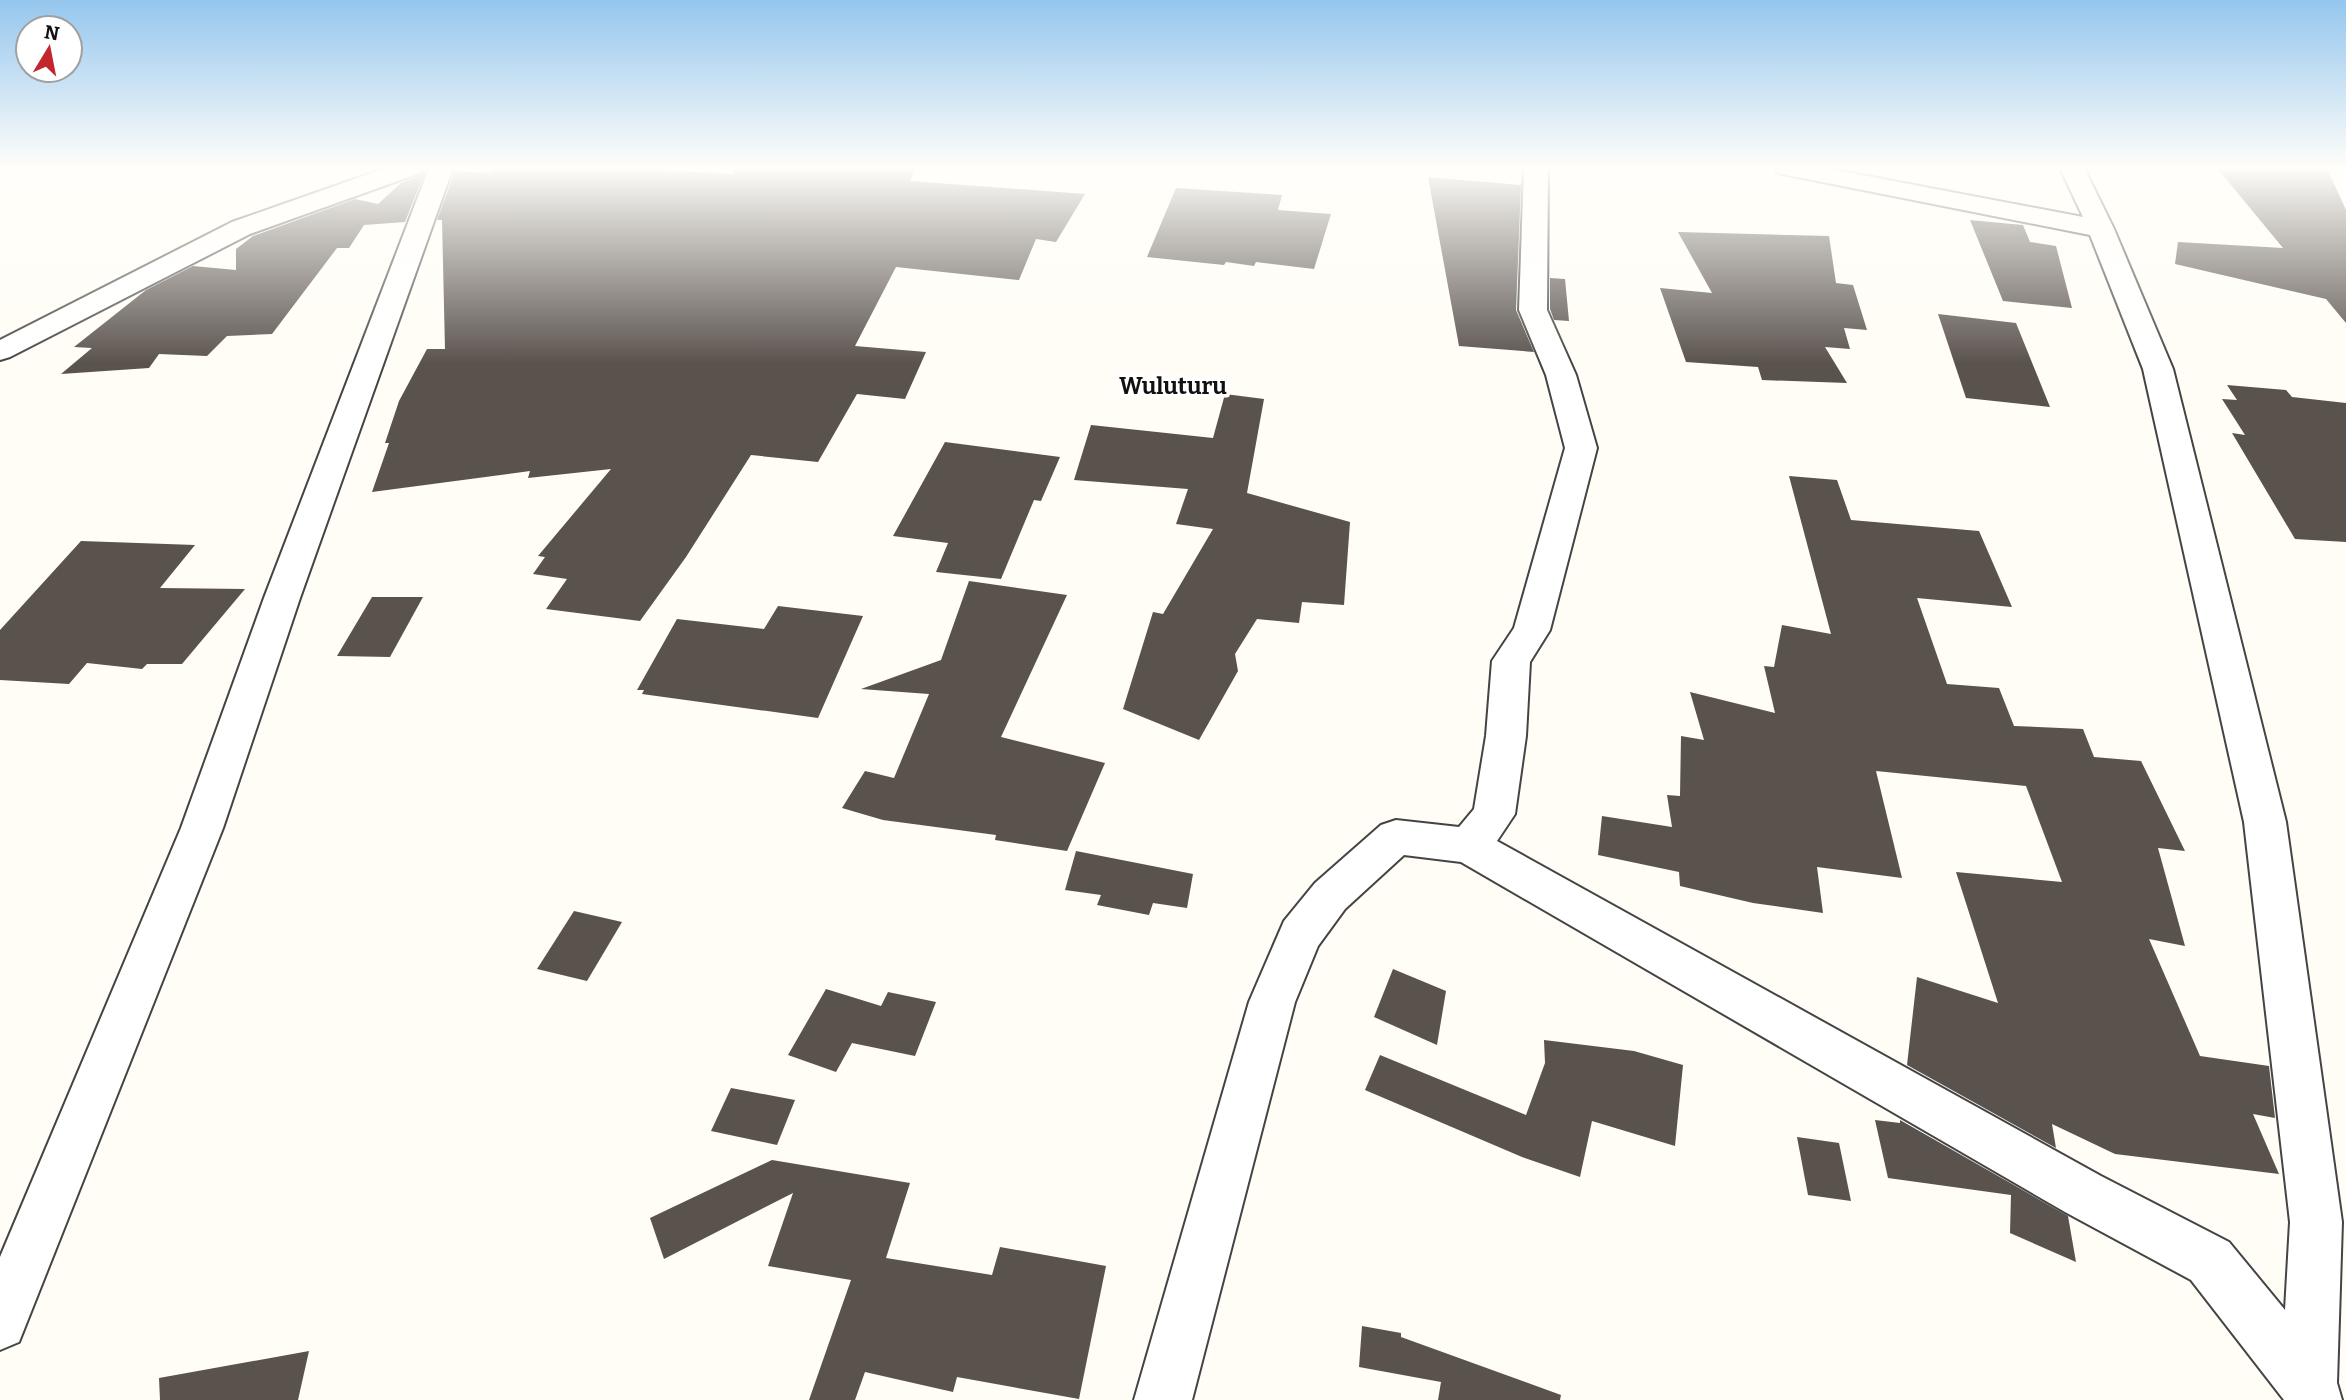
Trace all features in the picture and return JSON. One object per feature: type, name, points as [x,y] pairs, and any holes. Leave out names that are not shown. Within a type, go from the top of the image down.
[{"type":"street","points":[[0,351],[230,233]]},
{"type":"street","points":[[0,1323],[202,828],[287,584],[417,233]]},
{"type":"street","points":[[1469,846],[1493,814],[1506,736],[1511,661],[1532,631],[1581,448],[1560,375],[1533,310],[1535,233]]},
{"type":"street","points":[[2103,233],[2158,369],[2265,822],[2316,1222],[2311,1392]]},
{"type":"street","points":[[1163,1400],[1272,1002],[1300,934],[1330,896],[1396,837],[1469,846],[2083,1194],[2210,1261],[2311,1392]]},
{"type":"building","points":[[260,233],[359,233],[349,248],[337,248],[272,334],[227,336],[207,356],[159,354],[149,368],[61,374],[92,348],[74,347],[146,290],[193,266],[236,270],[236,249]]},
{"type":"building","points":[[442,233],[1061,233],[1056,242],[1036,239],[1019,280],[896,267],[855,346],[926,352],[905,399],[857,394],[818,462],[751,455],[686,557],[640,621],[546,609],[567,579],[533,574],[545,557],[538,556],[611,469],[528,478],[530,471],[372,492],[389,443],[385,443],[399,401],[427,349],[445,349]]},
{"type":"building","points":[[1157,233],[1325,233],[1314,269],[1256,262],[1254,266],[1226,262],[1224,265],[1147,257]]},
{"type":"building","points":[[1438,233],[1519,233],[1516,310],[1534,352],[1459,346]]},
{"type":"building","points":[[1679,233],[1829,236],[1836,283],[1853,285],[1867,330],[1844,328],[1850,349],[1825,347],[1847,383],[1762,380],[1758,367],[1686,362],[1660,288],[1712,293]]},
{"type":"building","points":[[1975,233],[2026,233],[2030,242],[2056,246],[2072,308],[2003,301]]},
{"type":"building","points":[[2271,233],[2346,233],[2346,323],[2326,299],[2175,264],[2178,242],[2283,248]]},
{"type":"building","points":[[1550,278],[1565,279],[1569,321],[1554,320],[1550,309]]},
{"type":"building","points":[[1938,314],[2016,323],[2050,407],[1966,398]]},
{"type":"building","points":[[2227,385],[2286,390],[2292,397],[2346,403],[2346,542],[2295,539],[2232,433],[2245,435],[2222,399],[2237,400]]},
{"type":"building","points":[[1225,394],[1264,399],[1247,493],[1350,522],[1344,605],[1302,602],[1299,623],[1257,619],[1235,654],[1238,671],[1199,740],[1123,709],[1153,612],[1163,614],[1213,529],[1176,524],[1188,489],[1074,480],[1091,425],[1213,438]]},
{"type":"building","points":[[945,442],[1060,457],[1041,501],[1034,500],[1001,579],[936,572],[948,543],[893,536]]},
{"type":"building","points":[[1789,476],[1837,480],[1851,520],[1979,531],[2012,607],[1917,598],[1947,684],[1999,688],[2014,726],[2083,729],[2094,757],[2141,761],[2185,851],[2158,848],[2185,946],[2149,939],[2200,1056],[2269,1066],[2275,1118],[2253,1114],[2279,1174],[2115,1154],[2052,1124],[2056,1148],[1907,1065],[1917,977],[1998,1003],[1956,872],[2062,882],[2026,786],[1876,771],[1902,878],[1817,867],[1823,913],[1753,903],[1680,886],[1679,872],[1598,855],[1602,816],[1672,827],[1667,795],[1680,796],[1681,736],[1704,740],[1690,692],[1775,713],[1764,666],[1774,667],[1782,625],[1831,634]]},
{"type":"building","points":[[81,541],[195,545],[160,588],[245,589],[182,664],[147,664],[142,669],[87,663],[69,684],[0,680],[0,630]]},
{"type":"building","points":[[969,581],[1067,595],[1001,737],[1105,763],[1067,851],[995,840],[996,835],[883,820],[842,808],[865,771],[894,778],[929,694],[861,689],[941,660]]},
{"type":"building","points":[[372,597],[423,597],[390,657],[337,656]]},
{"type":"building","points":[[778,606],[863,616],[818,718],[642,694],[644,690],[637,690],[677,619],[764,629]]},
{"type":"building","points":[[1076,851],[1193,874],[1187,908],[1153,903],[1149,915],[1097,905],[1101,895],[1065,890]]},
{"type":"building","points":[[574,911],[622,922],[587,981],[537,969]]},
{"type":"building","points":[[1393,969],[1446,991],[1437,1045],[1374,1017]]},
{"type":"building","points":[[826,989],[881,1006],[888,992],[936,1002],[915,1056],[852,1043],[836,1072],[788,1055]]},
{"type":"building","points":[[1544,1040],[1634,1051],[1683,1065],[1675,1146],[1592,1121],[1580,1177],[1522,1157],[1365,1090],[1380,1055],[1526,1115],[1545,1063]]},
{"type":"building","points":[[731,1088],[795,1100],[777,1145],[711,1131]]},
{"type":"building","points":[[1875,1120],[1900,1123],[1900,1120],[2068,1216],[2076,1262],[2010,1233],[2011,1195],[1888,1178]]},
{"type":"building","points":[[1797,1137],[1839,1143],[1851,1201],[1808,1195]]},
{"type":"building","points":[[772,1160],[910,1183],[886,1258],[992,1275],[1000,1247],[1106,1266],[1079,1399],[957,1377],[953,1392],[865,1372],[855,1400],[809,1400],[851,1280],[768,1266],[793,1193],[664,1259],[650,1218]]},
{"type":"building","points":[[1362,1326],[1401,1333],[1401,1337],[1561,1395],[1560,1400],[1438,1400],[1441,1382],[1359,1367]]},
{"type":"building","points":[[309,1351],[298,1400],[160,1400],[159,1378]]},
{"type":"district","name":"Wuluturu","points":[[1173,386]]}]
